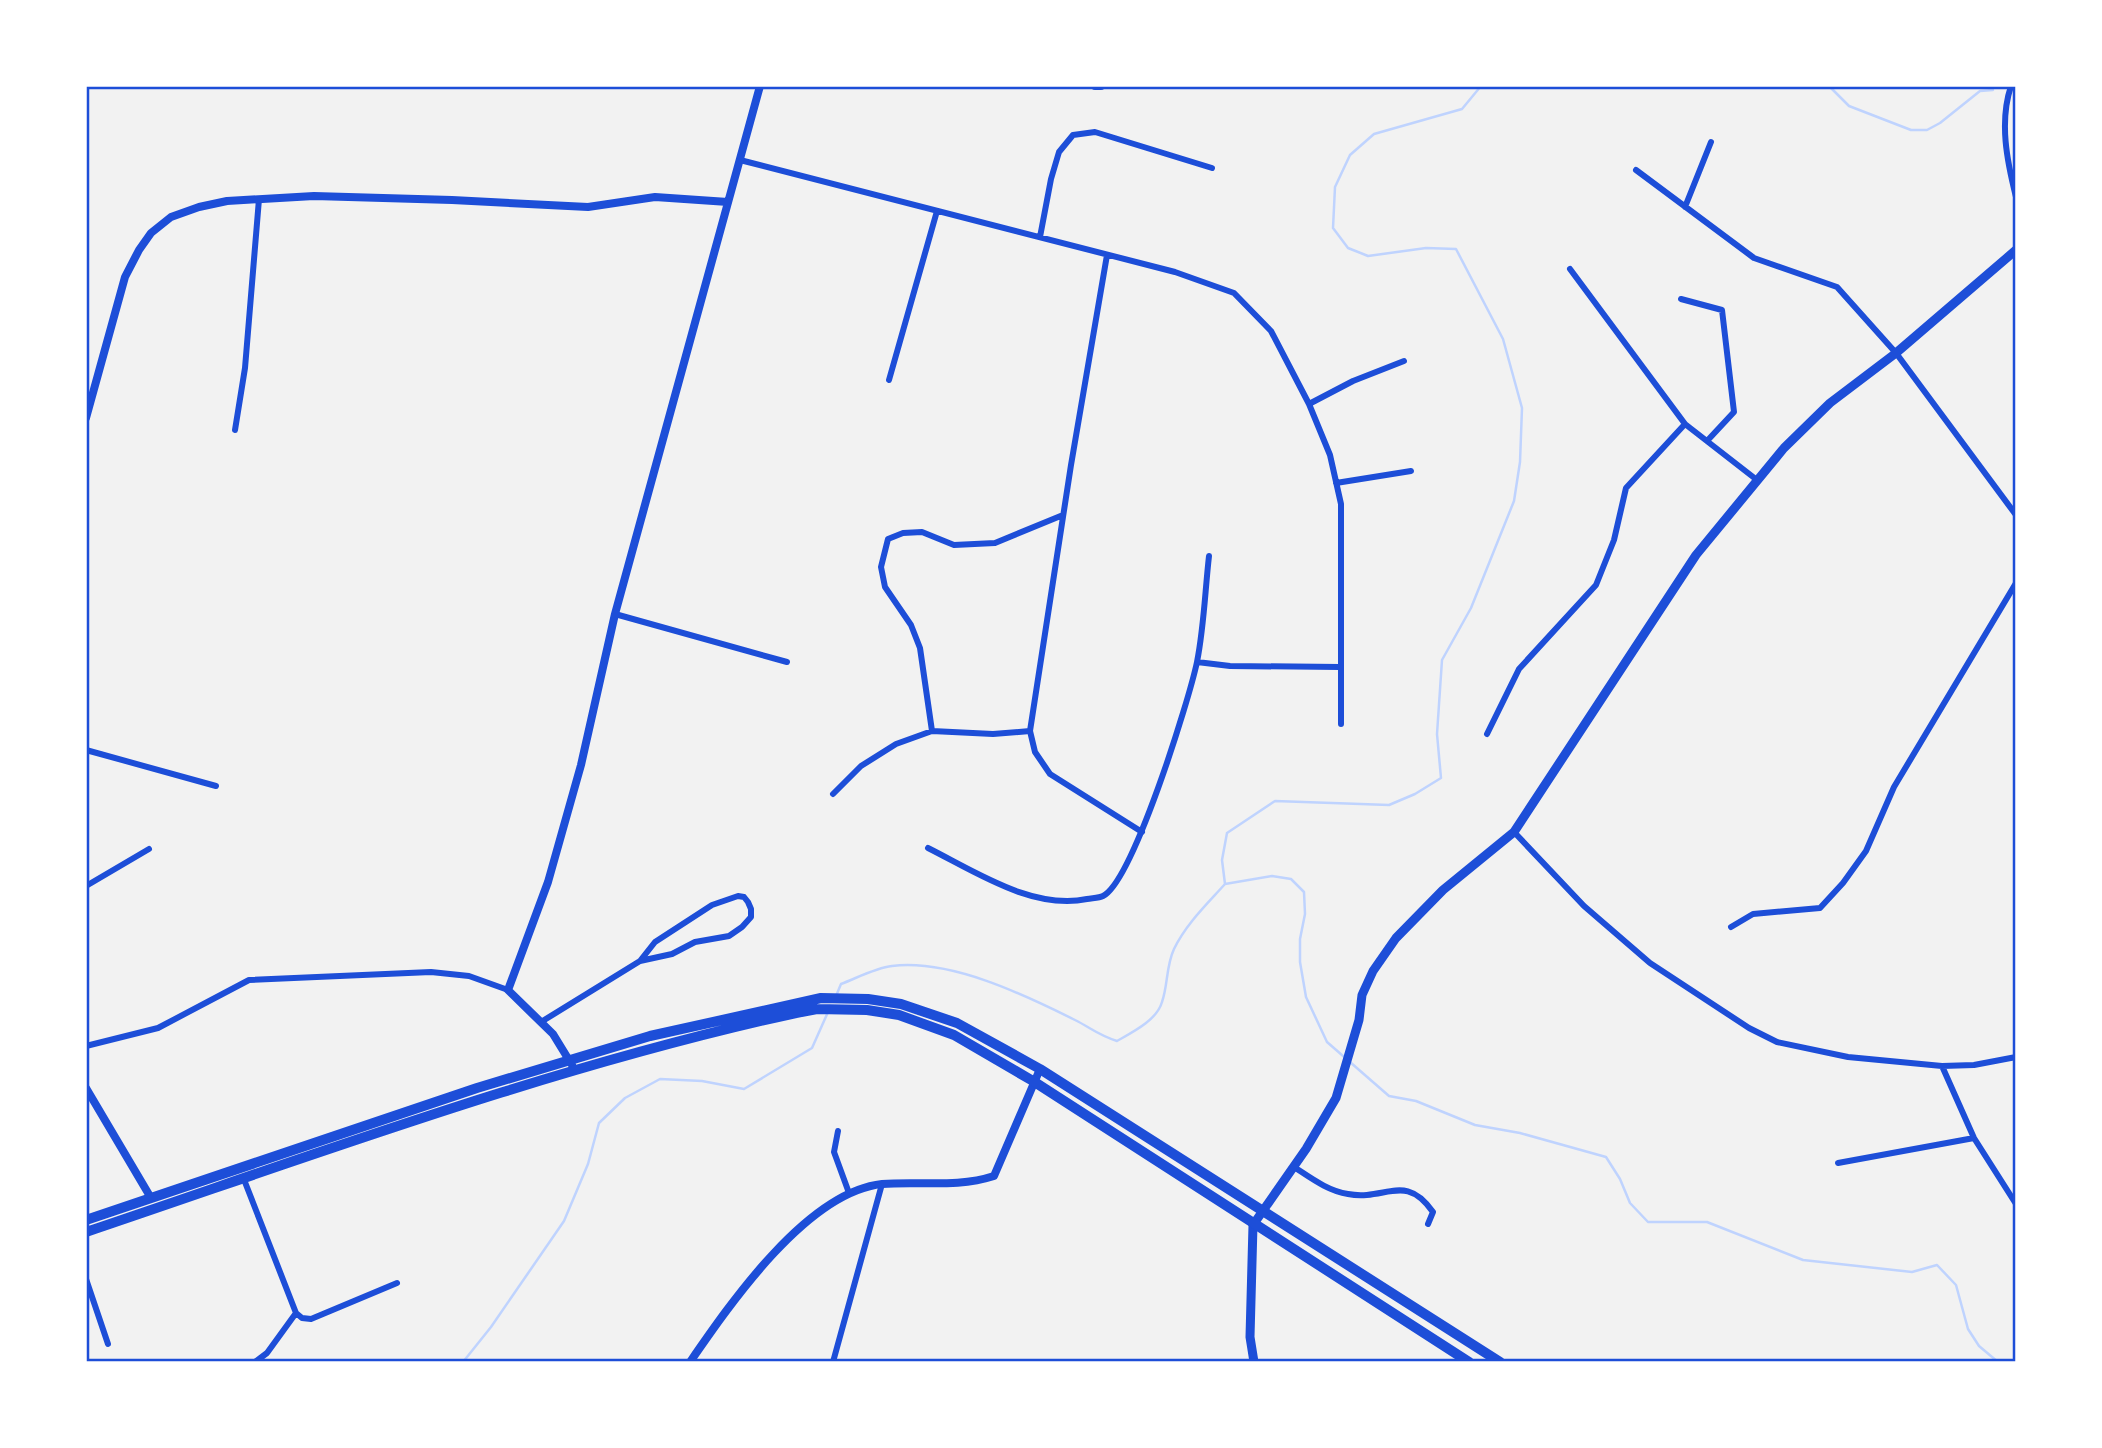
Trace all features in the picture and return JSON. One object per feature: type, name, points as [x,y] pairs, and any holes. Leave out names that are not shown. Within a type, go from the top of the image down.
[{"type":"highway","points":[[840,1003],[899,1015],[954,1035],[1033,1082],[1469,1362]]},
{"type":"highway","points":[[86,1232],[477,1088],[572,1065],[650,1035],[819,1004],[901,1004],[957,1023],[1040,1069],[1500,1362]]},
{"type":"highway","points":[[86,1220],[151,1198],[242,1173]]},
{"type":"main road","points":[[1254,1362],[1250,1337],[1253,1225],[1294,1167],[1336,1098],[1359,1020],[1362,995],[1373,971],[1396,938],[1443,890],[1514,832],[1696,555],[1784,448],[1830,403],[1896,353],[2016,250]]},
{"type":"street","points":[[508,990],[548,882],[575,788],[615,614],[760,86]]},
{"type":"street","points":[[1095,86],[1101,86]]},
{"type":"street","points":[[2011,86],[2004,126],[2016,197]]},
{"type":"street","points":[[1040,237],[1059,152],[1073,135],[1095,132],[1212,168]]},
{"type":"street","points":[[1685,207],[1711,142]]},
{"type":"street","points":[[740,160],[1175,272],[1234,293],[1270,331],[1309,404],[1330,455],[1341,504],[1341,724]]},
{"type":"street","points":[[1636,170],[1754,258],[1837,287],[1896,353],[2016,515]]},
{"type":"street","points":[[86,418],[125,277],[139,250],[151,233],[171,217],[199,207],[258,199],[314,196],[588,207],[655,197],[728,202]]},
{"type":"street","points":[[235,430],[245,368],[258,199]]},
{"type":"street","points":[[889,380],[937,211]]},
{"type":"street","points":[[1107,255],[1030,731],[1035,752],[1050,775],[1142,832]]},
{"type":"street","points":[[1570,269],[1685,424],[1757,480]]},
{"type":"street","points":[[1681,299],[1722,310],[1734,412],[1707,441]]},
{"type":"street","points":[[1309,404],[1404,361]]},
{"type":"street","points":[[1487,734],[1519,669],[1596,585],[1614,540],[1626,488],[1685,424]]},
{"type":"street","points":[[1336,483],[1411,471]]},
{"type":"street","points":[[932,731],[920,648],[911,625],[885,587],[881,568],[888,539],[903,533],[922,532],[954,545],[995,543],[1063,515]]},
{"type":"street","points":[[929,848],[1018,892],[1053,901],[1079,901],[1103,896],[1114,886],[1122,876],[1142,832],[1170,753],[1197,662],[1209,556]]},
{"type":"street","points":[[1731,927],[1753,914],[1819,908],[1843,883],[1866,851],[1894,786],[2016,583]]},
{"type":"street","points":[[615,614],[787,662]]},
{"type":"street","points":[[1197,662],[1230,666],[1340,667]]},
{"type":"street","points":[[833,794],[861,765],[896,744],[932,731],[993,734],[1030,731]]},
{"type":"street","points":[[86,750],[216,786]]},
{"type":"street","points":[[1514,832],[1584,906],[1650,963],[1749,1028],[1777,1042],[1848,1057],[1942,1066],[1975,1065],[2016,1057]]},
{"type":"street","points":[[86,886],[149,849]]},
{"type":"street","points":[[541,1022],[640,961],[672,954],[695,942],[729,936],[742,928],[751,917],[748,902],[744,897],[738,896],[712,905],[655,942],[640,961]]},
{"type":"street","points":[[86,1046],[158,1028],[248,979],[431,972],[469,976],[508,990],[553,1034],[572,1065]]},
{"type":"street","points":[[1942,1066],[1974,1138],[2016,1204]]},
{"type":"street","points":[[690,1362],[773,1254],[811,1218],[849,1192],[882,1184],[955,1184],[994,1175],[1040,1069]]},
{"type":"street","points":[[86,1088],[151,1198]]},
{"type":"street","points":[[838,1131],[834,1152],[849,1192]]},
{"type":"street","points":[[1838,1163],[1974,1138]]},
{"type":"street","points":[[1294,1167],[1323,1186],[1349,1195],[1403,1190],[1422,1197],[1433,1212],[1427,1224]]},
{"type":"street","points":[[242,1173],[296,1313],[302,1318],[311,1319],[397,1283]]},
{"type":"street","points":[[834,1362],[882,1184]]},
{"type":"street","points":[[86,1279],[108,1344]]},
{"type":"street","points":[[255,1362],[267,1353],[296,1313]]},
{"type":"waterway","points":[[836,996],[841,984],[879,969],[914,965],[938,968],[962,973],[1010,990],[1117,1041],[1144,1025],[1155,1014],[1164,996],[1174,949],[1191,923],[1225,884],[1222,860],[1227,833],[1275,801],[1389,805],[1415,794],[1441,778],[1437,734],[1442,660],[1471,608],[1514,501],[1520,462],[1522,408],[1503,339],[1456,249],[1426,248],[1368,256],[1348,248],[1333,228],[1335,187],[1350,155],[1374,134],[1462,109],[1481,86]]},
{"type":"waterway","points":[[1829,86],[1849,106],[1911,130],[1927,130],[1980,91],[1993,90]]},
{"type":"waterway","points":[[1225,884],[1272,876],[1291,879],[1304,892],[1305,914],[1300,939],[1300,962],[1306,997],[1327,1042],[1389,1096],[1416,1101],[1475,1125],[1520,1133],[1606,1157],[1620,1179],[1630,1203],[1648,1222],[1707,1222],[1803,1260],[1912,1272],[1937,1265],[1956,1285],[1968,1329],[1979,1346],[1998,1362]]},
{"type":"waterway","points":[[463,1362],[491,1327],[564,1221],[588,1164],[599,1123],[625,1098],[660,1079],[702,1081],[744,1089],[812,1048],[828,1012]]}]
